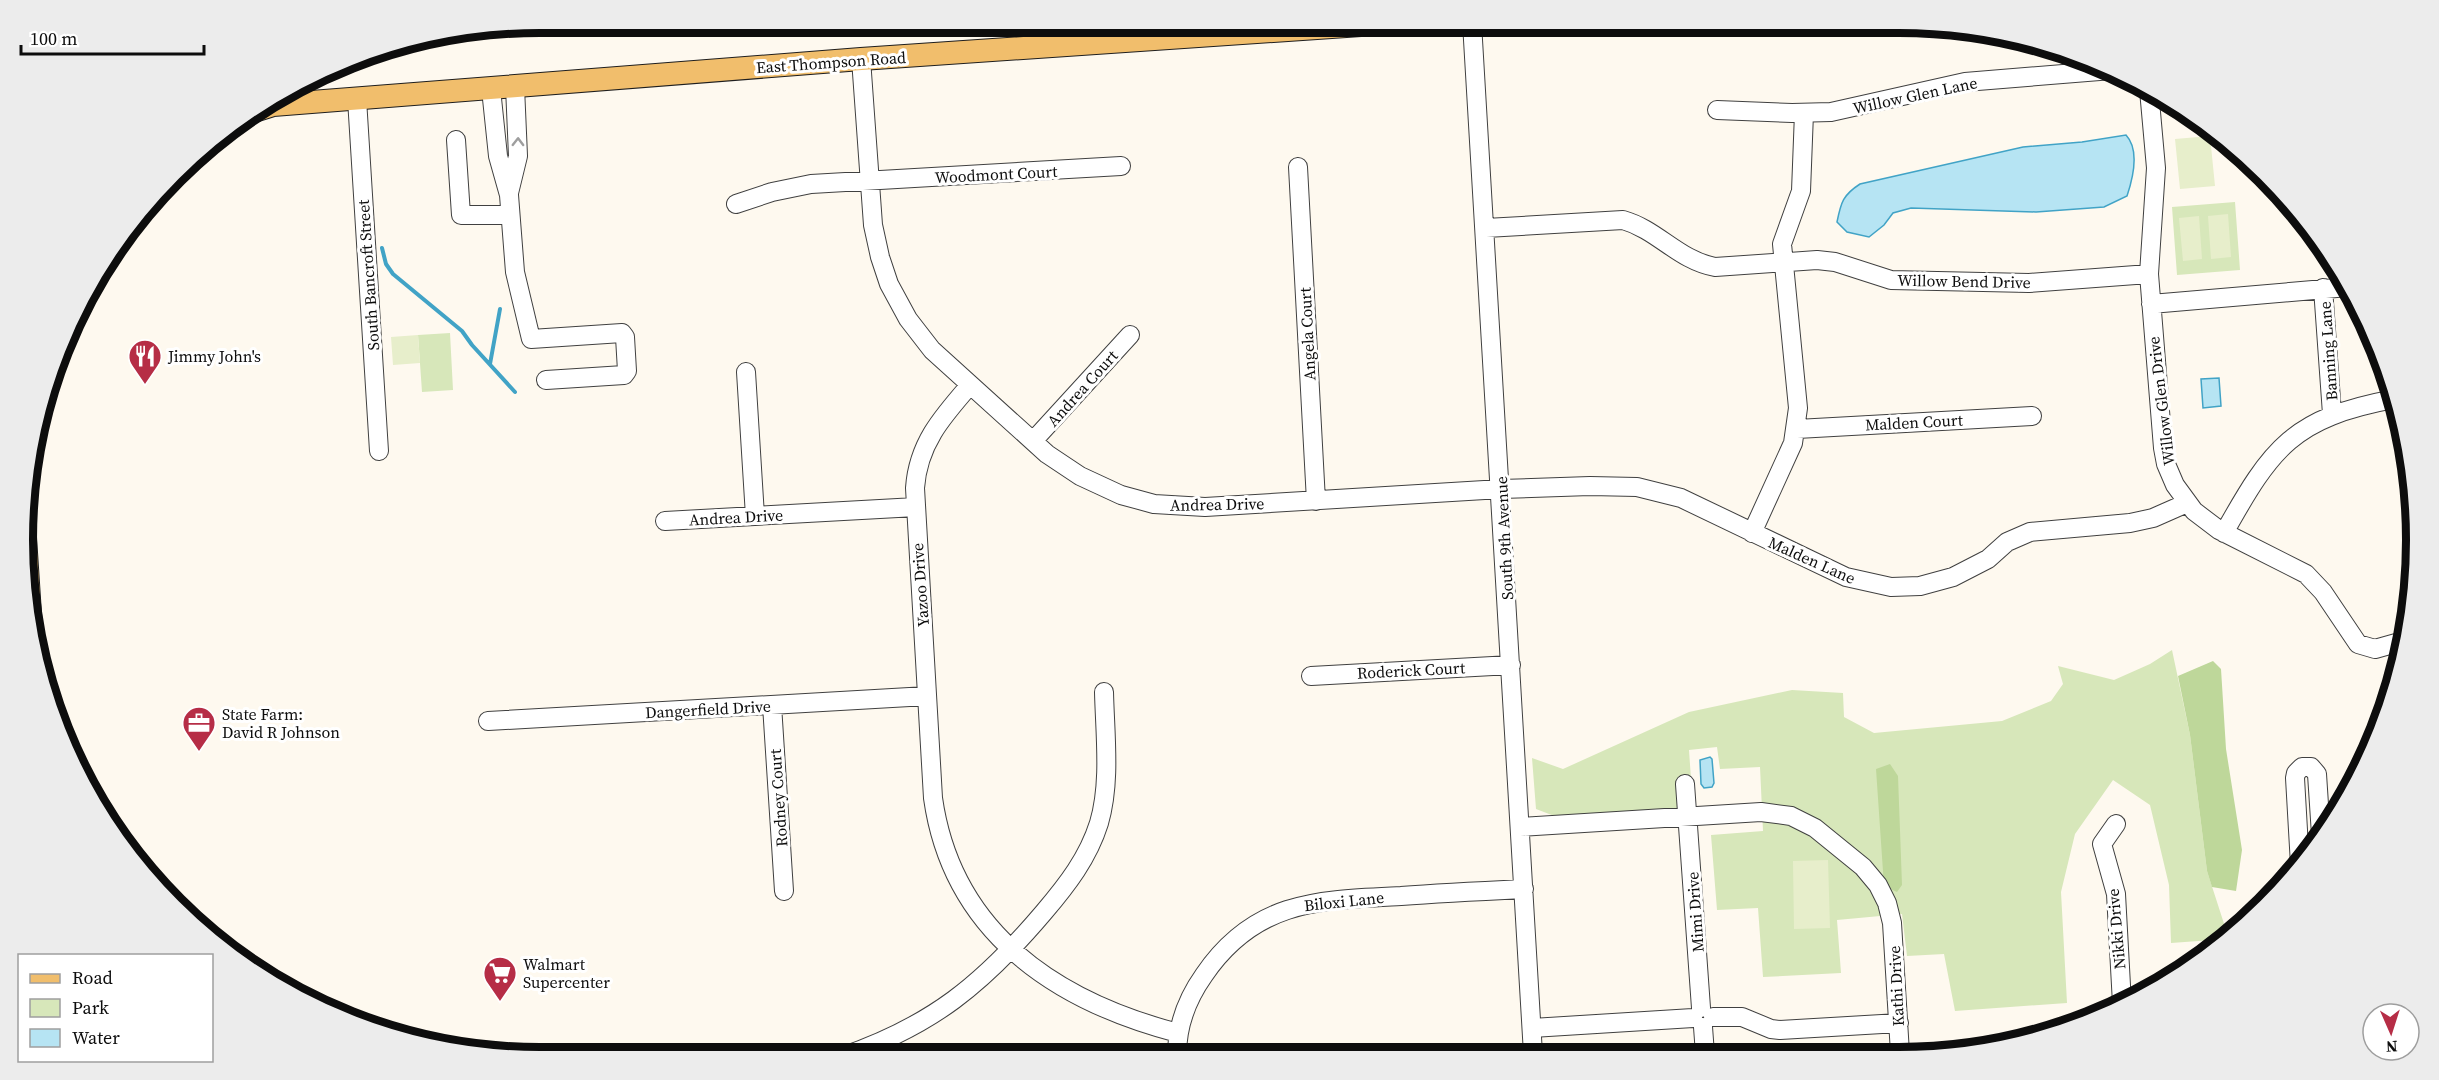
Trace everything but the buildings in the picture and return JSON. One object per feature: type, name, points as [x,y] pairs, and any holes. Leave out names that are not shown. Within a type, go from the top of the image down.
[{"type":"main road","name":"East Thompson Road","points":[[281,104],[1233,33]]},
{"type":"street","name":"South 9th Avenue","points":[[1473,33],[1533,1047]]},
{"type":"street","points":[[861,59],[873,225],[880,257],[897,300],[908,319],[932,350],[970,386]]},
{"type":"street","name":"Willow Glen Lane","points":[[1717,110],[1804,113],[1842,110],[1965,81],[2092,72]]},
{"type":"street","points":[[508,195],[518,156],[515,87]]},
{"type":"street","points":[[491,89],[498,156],[508,195],[515,272],[531,339],[622,333],[625,337],[627,370],[624,375],[546,380]]},
{"type":"street","name":"South Bancroft Street","points":[[357,99],[379,451]]},
{"type":"street","name":"Willow Glen Drive","points":[[2150,100],[2156,168],[2149,274],[2164,453],[2170,475],[2187,503],[2207,523],[2306,574],[2323,592],[2358,644],[2375,649],[2395,643]]},
{"type":"street","points":[[1752,533],[1793,443],[1797,429],[1798,408],[1783,261],[1783,237],[1802,191],[1804,113]]},
{"type":"street","points":[[456,141],[461,215],[510,215]]},
{"type":"street","name":"Woodmont Court","points":[[736,204],[756,196],[811,184],[1121,166]]},
{"type":"street","name":"Angela Court","points":[[1298,167],[1316,501]]},
{"type":"street","name":"Willow Bend Drive","points":[[1485,228],[1623,220],[1644,228],[1682,255],[1702,265],[1715,267],[1805,259],[1835,262],[1891,280],[2029,283],[2149,274]]},
{"type":"street","points":[[2151,304],[2338,287]]},
{"type":"street","name":"Banning Lane","points":[[2323,288],[2332,414]]},
{"type":"street","name":"Andrea Court","points":[[1034,441],[1130,335]]},
{"type":"street","points":[[746,372],[755,516]]},
{"type":"street","name":"Andrea Drive","points":[[970,386],[1034,441],[1080,476],[1121,495],[1143,502],[1177,507],[1205,507],[1501,489]]},
{"type":"street","name":"Yazoo Drive","points":[[970,386],[941,419],[926,443],[916,476],[933,798],[947,859],[971,904],[992,930],[1034,968],[1072,993],[1124,1017],[1178,1033]]},
{"type":"street","points":[[2224,533],[2251,484],[2270,458],[2299,433],[2332,414],[2366,403],[2386,400]]},
{"type":"street","name":"Malden Court","points":[[1797,429],[2032,416]]},
{"type":"street","name":"Malden Lane","points":[[1501,489],[1611,486],[1652,489],[1681,498],[1846,577],[1891,587],[1920,586],[1942,582],[1988,559],[2007,542],[2030,532],[2130,523],[2153,518],[2187,503]]},
{"type":"street","name":"Andrea Drive","points":[[665,521],[916,507]]},
{"type":"street","name":"Roderick Court","points":[[1311,676],[1511,665]]},
{"type":"street","points":[[867,1047],[924,1021],[975,985],[1012,950],[1061,892],[1084,860],[1095,834],[1105,789],[1104,692]]},
{"type":"street","name":"Dangerfield Drive","points":[[488,721],[927,696]]},
{"type":"street","name":"Rodney Court","points":[[772,705],[784,891]]},
{"type":"street","points":[[2299,851],[2295,778],[2302,767],[2310,767],[2317,774],[2320,823]]},
{"type":"street","name":"Mimi Drive","points":[[1685,784],[1704,1047]]},
{"type":"street","name":"Kathi Drive","points":[[1689,817],[1761,812],[1781,814],[1803,821],[1815,828],[1868,873],[1884,896],[1891,918],[1900,1047]]},
{"type":"street","points":[[1521,826],[1689,817]]},
{"type":"street","name":"Nikki Drive","points":[[2116,824],[2102,844],[2116,894],[2122,996]]},
{"type":"street","name":"Biloxi Lane","points":[[1177,1047],[1178,1033],[1188,1001],[1212,962],[1254,925],[1285,910],[1329,900],[1524,889]]},
{"type":"street","points":[[1532,1028],[1742,1017],[1771,1029],[1780,1030],[1899,1023]]},
{"type":"green space","points":[[2206,136],[2210,140],[2215,186],[2180,189],[2175,139]]},
{"type":"green space","points":[[2235,202],[2240,270],[2177,275],[2172,207]]},
{"type":"green space","points":[[2228,214],[2231,257],[2211,259],[2208,216]]},
{"type":"green space","points":[[2199,216],[2202,259],[2183,261],[2179,218]]},
{"type":"green space","points":[[450,333],[453,390],[422,392],[418,335]]},
{"type":"green space","points":[[418,335],[420,363],[393,365],[391,337]]},
{"type":"green space","points":[[2172,650],[2190,735],[2207,871],[2225,928],[2210,940],[2171,943],[2169,885],[2150,805],[2113,780],[2075,834],[2061,892],[2067,1003],[1955,1011],[1944,954],[1907,956],[1902,914],[1837,920],[1841,973],[1763,977],[1758,908],[1717,910],[1711,835],[1763,831],[1760,767],[1720,769],[1717,747],[1689,750],[1693,808],[1557,817],[1536,809],[1532,758],[1563,769],[1689,712],[1792,690],[1843,693],[1844,717],[1874,733],[2002,721],[2051,701],[2063,684],[2058,666],[2114,680],[2150,664]]},
{"type":"green space","points":[[2213,661],[2221,669],[2226,749],[2242,850],[2236,891],[2212,887],[2207,871],[2190,735],[2178,676]]},
{"type":"green space","points":[[1890,764],[1898,776],[1902,885],[1897,892],[1884,886],[1876,769]]},
{"type":"green space","points":[[1828,860],[1830,928],[1794,929],[1793,861]]},
{"type":"water","points":[[2126,135],[2133,148],[2134,156],[2133,173],[2127,196],[2104,207],[2036,212],[1911,208],[1893,213],[1884,225],[1869,237],[1847,232],[1837,222],[1844,200],[1860,184],[2023,147],[2082,142]]},
{"type":"water","points":[[2219,378],[2221,406],[2203,408],[2201,379]]},
{"type":"water","points":[[1710,757],[1714,783],[1712,787],[1704,788],[1701,784],[1700,760]]},
{"type":"waterway","points":[[382,248],[386,264],[393,274],[462,331],[515,392]]},
{"type":"waterway","points":[[490,364],[500,309]]},
{"type":"place","name":"Jimmy John's","points":[[145,385]]},
{"type":"place","name":"State Farm: David R Johnson","points":[[199,752]]},
{"type":"place","name":"Walmart Supercenter","points":[[500,1002]]}]
